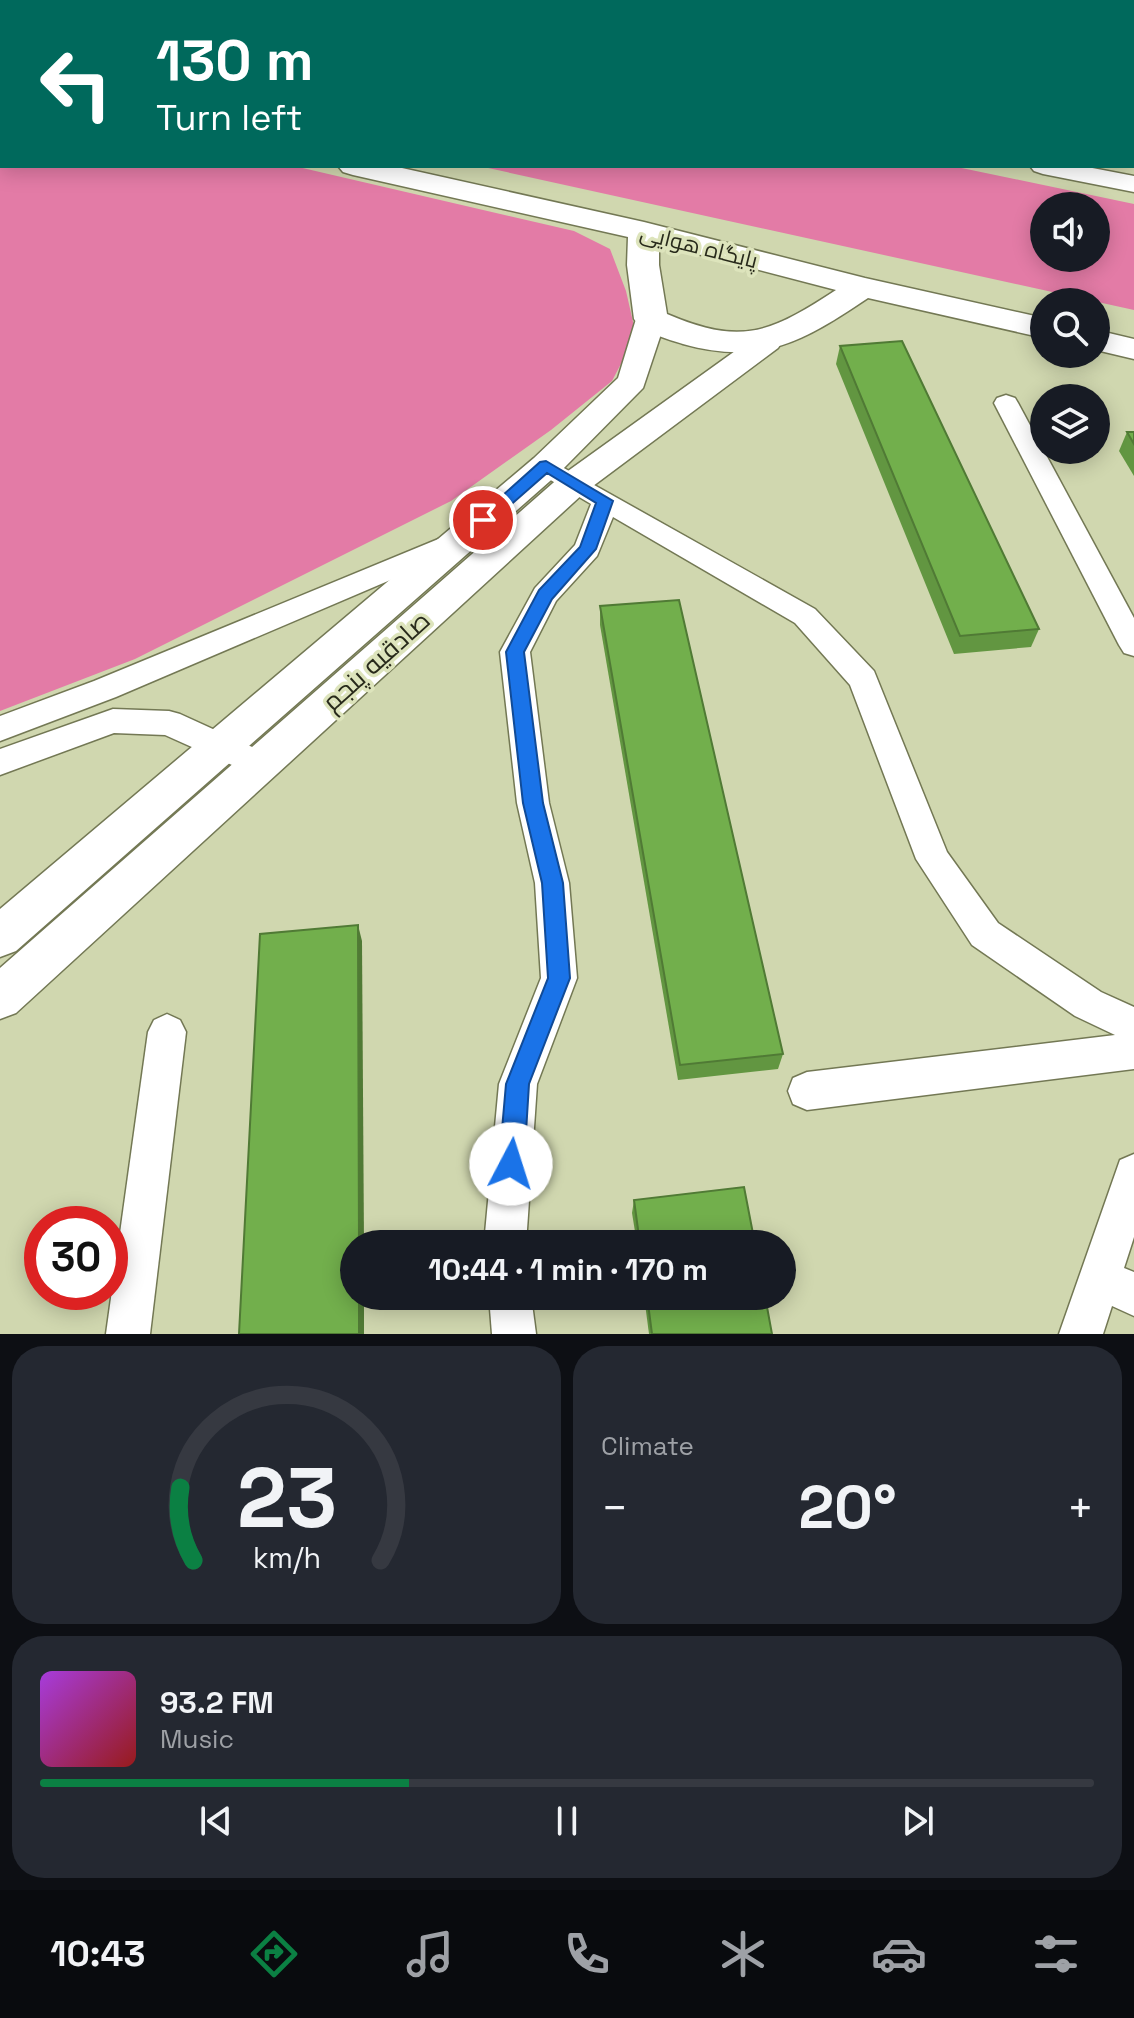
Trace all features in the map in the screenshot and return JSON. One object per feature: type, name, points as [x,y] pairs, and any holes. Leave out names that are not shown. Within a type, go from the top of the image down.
[{"type":"main road","name":"پایگاه هوایی","points":[[362,168],[644,231],[863,287],[1030,325]]},
{"type":"main road","name":"پایگاه هوایی","points":[[455,168],[1030,296]]},
{"type":"main road","points":[[644,231],[643,265],[651,319],[673,331],[723,346],[767,342],[819,317],[863,287]]},
{"type":"main road","points":[[1110,314],[1134,319]]},
{"type":"main road","points":[[1110,343],[1134,349]]},
{"type":"street","points":[[1053,168],[1134,184]]},
{"type":"street","name":"صادقیه پنجم","points":[[0,937],[462,538],[575,484],[632,381],[651,319]]},
{"type":"street","name":"صادقیه پنجم","points":[[0,998],[575,484],[767,342]]},
{"type":"street","points":[[1006,403],[1134,645]]},
{"type":"street","points":[[575,484],[805,616],[863,679],[933,859],[985,934],[1088,1004],[1134,1026]]},
{"type":"street","points":[[506,1230],[518,1084],[559,978],[552,883],[533,803],[515,652],[545,595],[587,549],[575,484]]},
{"type":"street","points":[[0,729],[105,689],[462,538]]},
{"type":"street","points":[[0,762],[113,721],[169,723],[261,765]]},
{"type":"street","points":[[128,1334],[167,1032]]},
{"type":"street","points":[[807,1091],[1134,1051]]},
{"type":"street","points":[[1081,1334],[1117,1286],[1134,1174]]},
{"type":"street","points":[[511,1310],[514,1334]]},
{"type":"shaded area","points":[[0,168],[303,168],[574,231],[610,249],[626,291],[636,335],[612,381],[551,430],[451,501],[135,659],[0,711]]},
{"type":"shaded area","points":[[488,168],[962,168],[1077,192],[1030,192],[1030,272],[1110,272],[1110,199],[1134,204],[1134,310],[1110,305],[1110,288],[1034,288]]},
{"type":"building","points":[[902,341],[1039,629],[960,636],[840,346]]},
{"type":"building","points":[[1127,432],[1134,432],[1134,444]]},
{"type":"building","points":[[679,600],[783,1054],[680,1065],[600,606]]},
{"type":"building","points":[[358,925],[359,1230],[340,1230],[340,1310],[359,1310],[359,1334],[239,1334],[260,934]]},
{"type":"building","points":[[744,1187],[752,1230],[638,1230],[634,1200]]},
{"type":"building","points":[[649,1310],[768,1310],[772,1334],[652,1334]]},
{"type":"route","points":[[483,520],[546,466],[605,501],[587,549],[545,595],[515,652],[533,803],[552,883],[559,978],[518,1084],[511,1164]]}]
